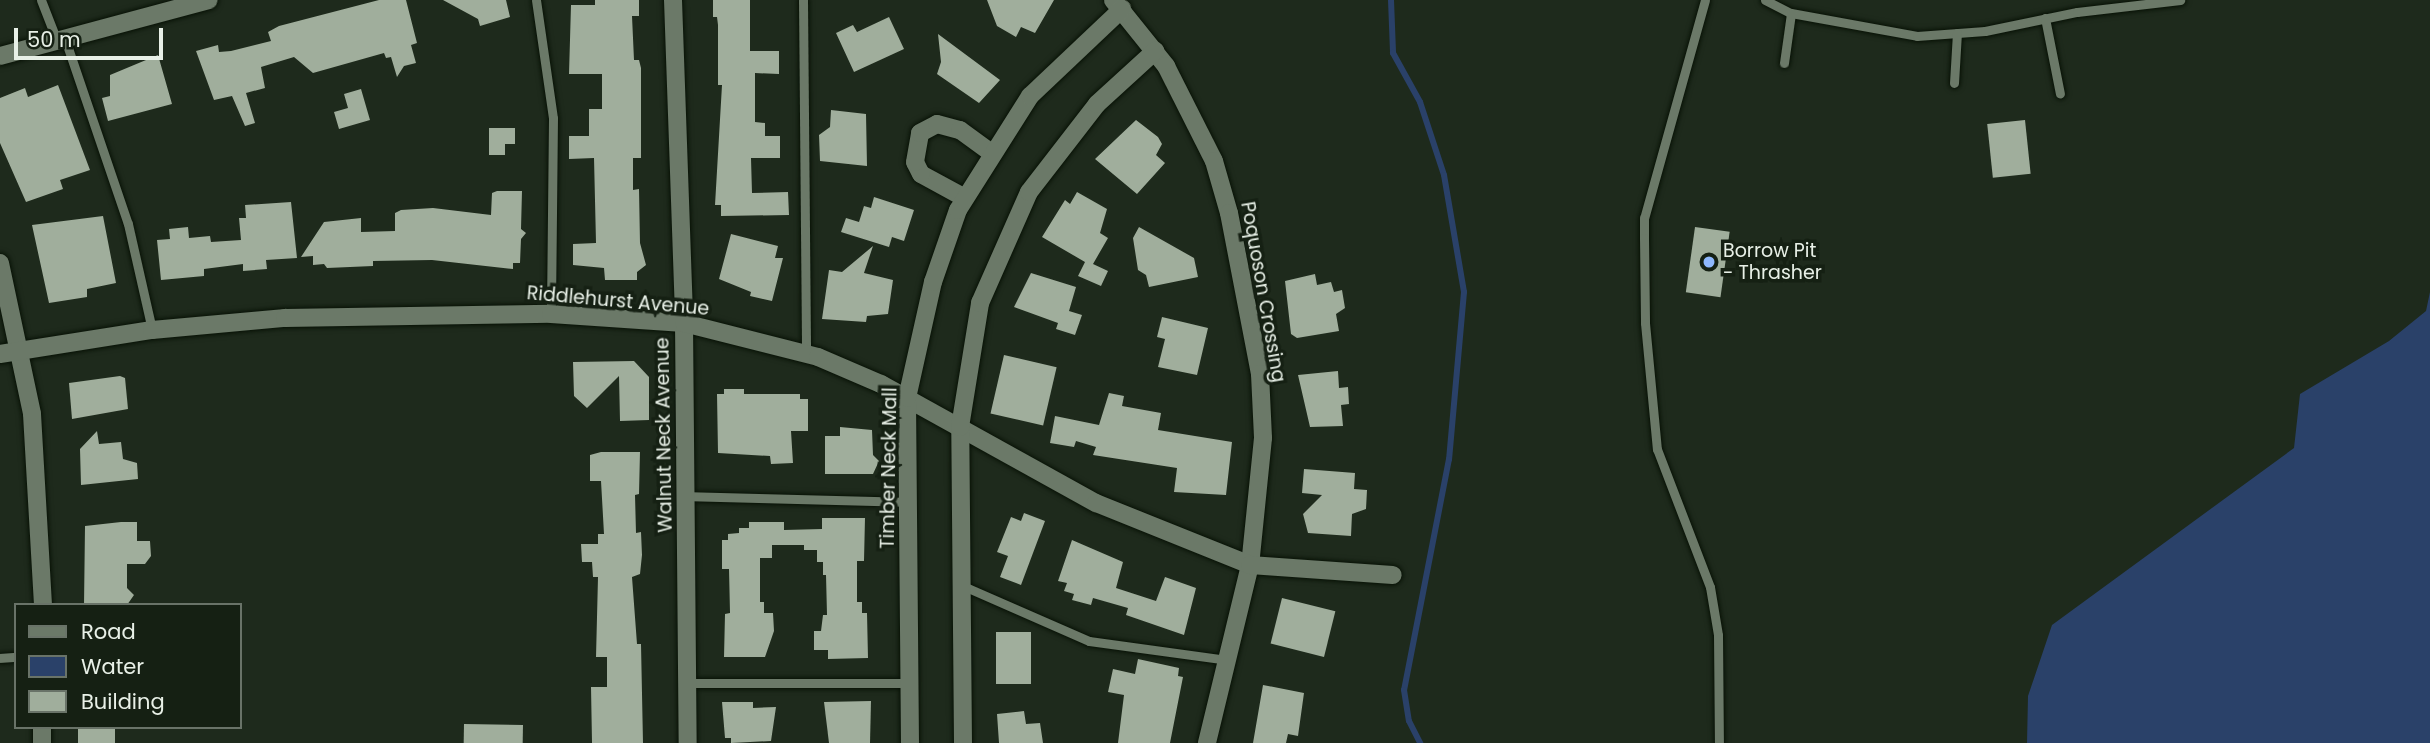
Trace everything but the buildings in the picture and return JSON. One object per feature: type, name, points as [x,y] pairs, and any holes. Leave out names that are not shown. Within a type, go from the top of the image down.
[{"type":"street","points":[[0,57],[209,0]]},
{"type":"street","name":"Walnut Neck Avenue","points":[[673,0],[684,323],[688,743]]},
{"type":"street","name":"Poquoson Crossing","points":[[1117,5],[1155,51],[1193,113],[1214,161],[1229,213],[1260,374],[1263,438],[1250,565],[1207,743]]},
{"type":"street","name":"Timber Neck Mall","points":[[910,743],[907,398],[933,282],[965,198],[992,153],[1030,96],[1117,5]]},
{"type":"street","points":[[963,743],[960,427],[980,303],[1029,192],[1097,104],[1155,51]]},
{"type":"street","points":[[965,198],[921,174],[915,162],[920,133],[937,124],[960,130],[992,153]]},
{"type":"street","points":[[0,263],[21,349],[32,414],[43,603]]},
{"type":"street","name":"Riddlehurst Avenue","points":[[0,354],[152,330],[285,318],[551,314],[684,323],[806,354],[907,398],[1096,503],[1250,565],[1393,575]]},
{"type":"lane","points":[[41,0],[61,40],[128,224],[152,330]]},
{"type":"lane","points":[[536,0],[554,118],[551,314]]},
{"type":"lane","points":[[803,0],[806,354]]},
{"type":"lane","points":[[1705,0],[1644,218],[1644,250],[1657,449],[1710,587],[1718,635],[1719,743]]},
{"type":"lane","points":[[1765,0],[1791,13],[1917,36],[1957,33],[2180,0]]},
{"type":"lane","points":[[1784,63],[1791,13]]},
{"type":"lane","points":[[2045,18],[2060,94]]},
{"type":"lane","points":[[1954,83],[1957,33]]},
{"type":"lane","points":[[686,496],[908,502]]},
{"type":"lane","points":[[961,585],[1089,641],[1227,660]]},
{"type":"lane","points":[[688,683],[909,683]]},
{"type":"water","points":[[2430,292],[2430,743],[2027,743],[2028,696],[2052,625],[2294,448],[2300,394],[2389,341],[2426,311]]},
{"type":"waterway","points":[[1391,0],[1393,53],[1420,102],[1444,175],[1464,292],[1449,459],[1404,690],[1409,721],[1420,743]]},
{"type":"place","name":"Borrow Pit - Thrasher","points":[[1709,262]]}]
